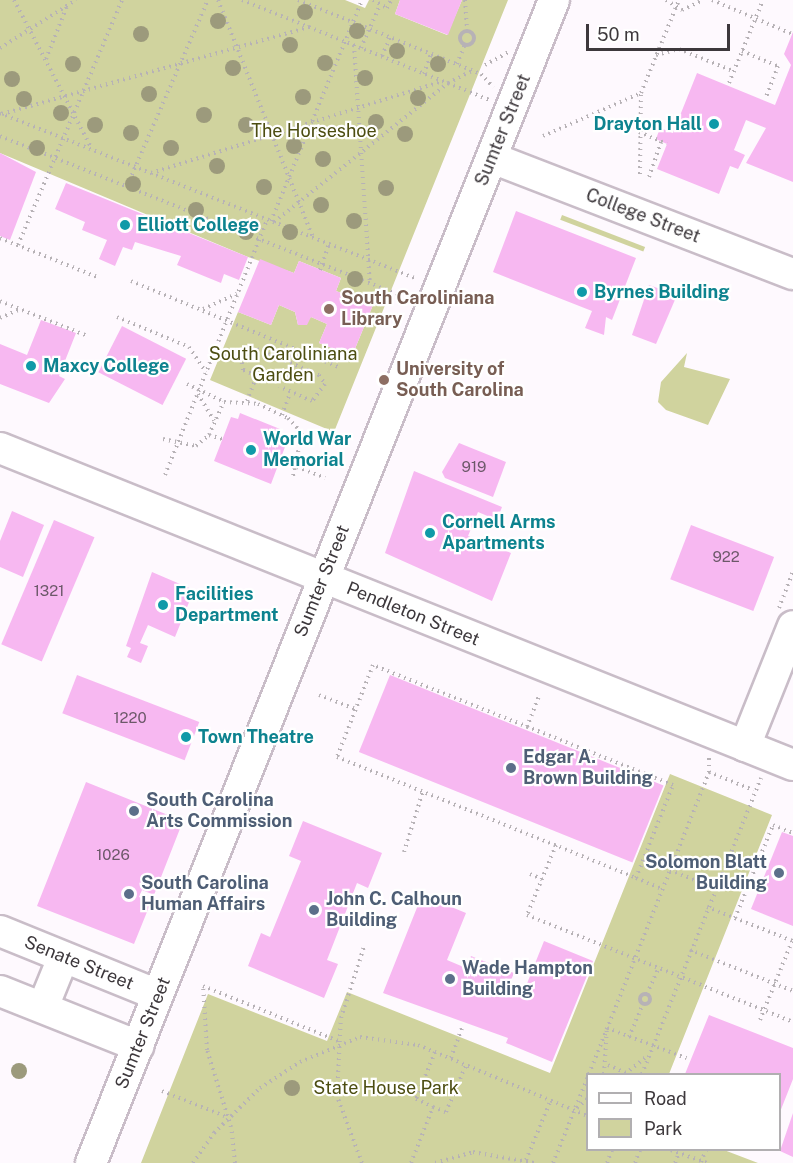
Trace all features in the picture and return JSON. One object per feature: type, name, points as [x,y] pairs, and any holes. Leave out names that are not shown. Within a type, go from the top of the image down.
[{"type":"street","name":"Sumter Street","points":[[92,1163],[322,577],[554,0]]},
{"type":"street","name":"College Street","points":[[492,158],[793,274]]},
{"type":"street","name":"Pendleton Street","points":[[0,448],[793,765]]},
{"type":"street","points":[[745,746],[793,626]]},
{"type":"street","name":"Senate Street","points":[[0,932],[158,995]]},
{"type":"street","points":[[43,1007],[63,958]]},
{"type":"street","points":[[0,991],[138,1046]]},
{"type":"path","points":[[14,0],[93,150]]},
{"type":"path","points":[[0,48],[76,0]]},
{"type":"path","points":[[18,245],[122,0]]},
{"type":"path","points":[[127,186],[208,0]]},
{"type":"path","points":[[218,0],[313,238]]},
{"type":"path","points":[[242,0],[473,94]]},
{"type":"path","points":[[298,0],[457,64],[472,71],[493,87]]},
{"type":"path","points":[[165,475],[259,239],[271,221],[362,0]]},
{"type":"path","points":[[373,0],[387,8],[391,0]]},
{"type":"path","points":[[457,64],[465,44],[474,39],[467,31],[465,0]]},
{"type":"path","points":[[666,0],[675,8],[689,10],[703,0]]},
{"type":"path","points":[[640,174],[641,93],[679,0]]},
{"type":"path","points":[[712,0],[792,34]]},
{"type":"path","points":[[729,83],[763,0]]},
{"type":"path","points":[[46,59],[68,5]]},
{"type":"path","points":[[361,48],[380,5]]},
{"type":"path","points":[[1,114],[310,27]]},
{"type":"path","points":[[465,44],[461,35],[467,31]]},
{"type":"path","points":[[382,57],[390,37]]},
{"type":"path","points":[[354,45],[370,283]]},
{"type":"path","points":[[656,55],[679,49],[734,71]]},
{"type":"path","points":[[485,65],[511,50]]},
{"type":"path","points":[[742,51],[778,66],[766,97]]},
{"type":"path","points":[[424,74],[431,54]]},
{"type":"path","points":[[271,221],[298,203],[448,83],[472,71]]},
{"type":"path","points":[[150,173],[442,81]]},
{"type":"path","points":[[543,136],[641,93]]},
{"type":"path","points":[[1,114],[405,275]]},
{"type":"path","points":[[639,132],[667,144]]},
{"type":"path","points":[[0,136],[398,294]]},
{"type":"path","points":[[649,177],[661,142]]},
{"type":"path","points":[[0,238],[97,277]]},
{"type":"path","points":[[320,270],[329,244]]},
{"type":"path","points":[[131,281],[341,368]]},
{"type":"path","points":[[203,310],[237,294]]},
{"type":"path","points":[[0,301],[85,335]]},
{"type":"path","points":[[0,318],[20,309]]},
{"type":"path","points":[[117,317],[189,347],[206,373]]},
{"type":"path","points":[[267,380],[256,377],[240,364],[252,348],[319,375],[325,384],[312,401],[290,393],[279,386]]},
{"type":"path","points":[[288,362],[293,348]]},
{"type":"path","points":[[247,401],[256,377]]},
{"type":"path","points":[[187,384],[224,402],[247,401],[282,415],[302,433],[297,467],[293,476]]},
{"type":"path","points":[[198,391],[214,421]]},
{"type":"path","points":[[282,415],[290,393]]},
{"type":"path","points":[[163,439],[177,445],[196,446],[209,435],[224,402]]},
{"type":"path","points":[[209,435],[222,439]]},
{"type":"path","points":[[297,467],[325,478]]},
{"type":"path","points":[[636,878],[673,785],[373,665],[337,757],[662,889]]},
{"type":"path","points":[[319,695],[356,710]]},
{"type":"path","points":[[527,727],[539,695]]},
{"type":"path","points":[[589,1073],[709,772],[708,763]]},
{"type":"path","points":[[642,1073],[754,788],[709,772]]},
{"type":"path","points":[[404,852],[423,791]]},
{"type":"path","points":[[735,918],[773,825],[793,832]]},
{"type":"path","points":[[556,845],[528,915],[793,1022]]},
{"type":"path","points":[[670,870],[714,888]]},
{"type":"path","points":[[530,874],[542,879]]},
{"type":"path","points":[[707,907],[793,941],[760,1020]]},
{"type":"path","points":[[362,1163],[337,1096],[344,1004],[364,947]]},
{"type":"path","points":[[690,950],[793,991]]},
{"type":"path","points":[[643,1004],[650,1001],[647,994],[658,967]]},
{"type":"path","points":[[235,1163],[228,1117],[207,1050],[203,986],[342,1042]]},
{"type":"path","points":[[629,1037],[643,1004],[641,996],[647,994]]},
{"type":"path","points":[[451,1058],[463,1025]]},
{"type":"path","points":[[607,1028],[686,1058]]},
{"type":"path","points":[[604,1073],[608,1065],[607,1028]]},
{"type":"path","points":[[192,1163],[228,1117],[278,1075],[342,1042],[377,1036],[451,1058],[550,1102],[586,1115]]},
{"type":"path","points":[[435,1052],[416,1099],[433,1107],[446,1112],[466,1065]]},
{"type":"path","points":[[627,1073],[650,1053]]},
{"type":"path","points":[[608,1065],[624,1073]]},
{"type":"path","points":[[553,1163],[586,1081]]},
{"type":"path","points":[[162,1091],[228,1117]]},
{"type":"path","points":[[574,1111],[586,1100]]},
{"type":"path","points":[[526,1160],[550,1102]]},
{"type":"path","points":[[411,1163],[433,1107]]},
{"type":"path","points":[[675,1151],[707,1163]]},
{"type":"path","points":[[435,1163],[473,1152],[534,1163]]},
{"type":"path","points":[[675,1163],[679,1153]]},
{"type":"green space","name":"The Horseshoe","points":[[0,0],[345,0],[365,8],[369,0],[400,0],[395,14],[447,35],[462,0],[508,0],[334,432],[210,380],[238,312],[271,325],[279,305],[295,312],[298,325],[311,317],[327,324],[319,343],[352,356],[373,305],[336,291],[341,278],[299,261],[294,273],[248,257],[0,153]]},
{"type":"green space","points":[[562,215],[645,247],[643,252],[560,220]]},
{"type":"green space","points":[[687,353],[684,367],[730,379],[708,425],[666,410],[658,402],[661,382]]},
{"type":"green space","name":"State House Park","points":[[670,774],[772,815],[669,1073],[586,1073],[586,1151],[727,1151],[758,1163],[141,1163],[208,994],[327,1041],[347,992],[550,1073]]},
{"type":"building","points":[[400,0],[462,0],[448,35],[395,14]]},
{"type":"building","points":[[793,32],[793,182],[746,163],[766,128],[746,120],[734,150],[745,155],[738,169],[730,166],[719,194],[657,169],[667,144],[656,139],[660,128],[673,133],[697,73],[775,105],[791,65],[784,54]]},
{"type":"building","points":[[0,153],[36,172],[10,240],[0,236]]},
{"type":"building","name":"Elliott College","points":[[66,183],[248,257],[239,280],[224,274],[221,283],[177,265],[181,256],[135,242],[132,250],[123,247],[115,266],[99,259],[107,240],[82,230],[85,222],[55,209]]},
{"type":"building","name":"Byrnes Building","points":[[516,211],[636,258],[612,320],[606,317],[604,335],[585,328],[592,311],[493,272]]},
{"type":"building","name":"South Caroliniana Library","points":[[260,259],[294,273],[299,261],[341,278],[336,291],[373,305],[352,356],[319,343],[327,324],[311,317],[307,325],[298,325],[295,312],[279,305],[271,325],[238,312]]},
{"type":"building","points":[[649,285],[677,295],[656,344],[632,335]]},
{"type":"building","name":"Maxcy College","points":[[41,320],[76,333],[59,376],[65,379],[49,403],[0,384],[0,344],[27,355]]},
{"type":"building","points":[[122,326],[186,359],[163,405],[98,372]]},
{"type":"building","name":"World War Memorial","points":[[240,413],[280,429],[277,435],[288,439],[271,484],[214,461],[231,417],[238,419]]},
{"type":"building","points":[[459,443],[506,462],[493,497],[445,478],[442,472]]},
{"type":"building","name":"Cornell Arms Apartments","points":[[414,471],[502,507],[497,520],[478,512],[468,536],[511,553],[492,601],[385,553]]},
{"type":"building","points":[[12,511],[44,525],[23,577],[0,567],[0,541]]},
{"type":"building","points":[[54,520],[95,537],[42,661],[1,644]]},
{"type":"building","points":[[691,525],[774,557],[753,611],[670,579]]},
{"type":"building","name":"Facilities Department","points":[[152,572],[194,590],[175,637],[148,625],[140,643],[148,646],[141,663],[127,657],[131,648],[126,646]]},
{"type":"building","points":[[77,675],[199,722],[185,760],[62,713]]},
{"type":"building","name":"Edgar A. Brown Building","points":[[390,675],[664,786],[632,862],[359,752]]},
{"type":"building","points":[[86,782],[183,821],[154,895],[142,890],[139,897],[151,902],[134,944],[37,906]]},
{"type":"building","name":"John C. Calhoun Building","points":[[303,821],[382,853],[368,888],[357,883],[327,960],[338,964],[324,998],[248,966],[261,933],[270,937],[301,861],[289,856]]},
{"type":"building","name":"Solomon Blatt Building","points":[[782,832],[793,836],[793,926],[751,909]]},
{"type":"building","name":"Wade Hampton Building","points":[[422,895],[466,913],[447,960],[466,968],[471,956],[514,973],[509,985],[524,991],[544,941],[593,961],[552,1062],[506,1043],[508,1038],[383,993]]},
{"type":"building","points":[[709,1015],[793,1048],[793,1079],[781,1109],[781,1073],[685,1073]]},
{"type":"building","points":[[793,1113],[793,1157],[780,1151]]},
{"type":"place","name":"Drayton Hall","points":[[714,124]]},
{"type":"place","name":"Elliott College","points":[[125,225]]},
{"type":"place","name":"Byrnes Building","points":[[582,292]]},
{"type":"place","name":"South Caroliniana Library","points":[[329,309]]},
{"type":"place","name":"Maxcy College","points":[[31,366]]},
{"type":"place","name":"University of South Carolina","points":[[384,380]]},
{"type":"place","name":"World War Memorial","points":[[251,450]]},
{"type":"place","name":"Cornell Arms Apartments","points":[[430,533]]},
{"type":"place","name":"Facilities Department","points":[[163,605]]},
{"type":"place","name":"Town Theatre","points":[[186,737]]},
{"type":"place","name":"Edgar A. Brown Building","points":[[511,768]]},
{"type":"place","name":"South Carolina Arts Commission","points":[[134,811]]},
{"type":"place","name":"Solomon Blatt Building","points":[[779,873]]},
{"type":"place","name":"South Carolina Human Affairs","points":[[129,894]]},
{"type":"place","name":"John C. Calhoun Building","points":[[314,910]]},
{"type":"place","name":"Wade Hampton Building","points":[[450,979]]},
{"type":"park label","name":"South Caroliniana Garden","points":[[283,365]]}]
